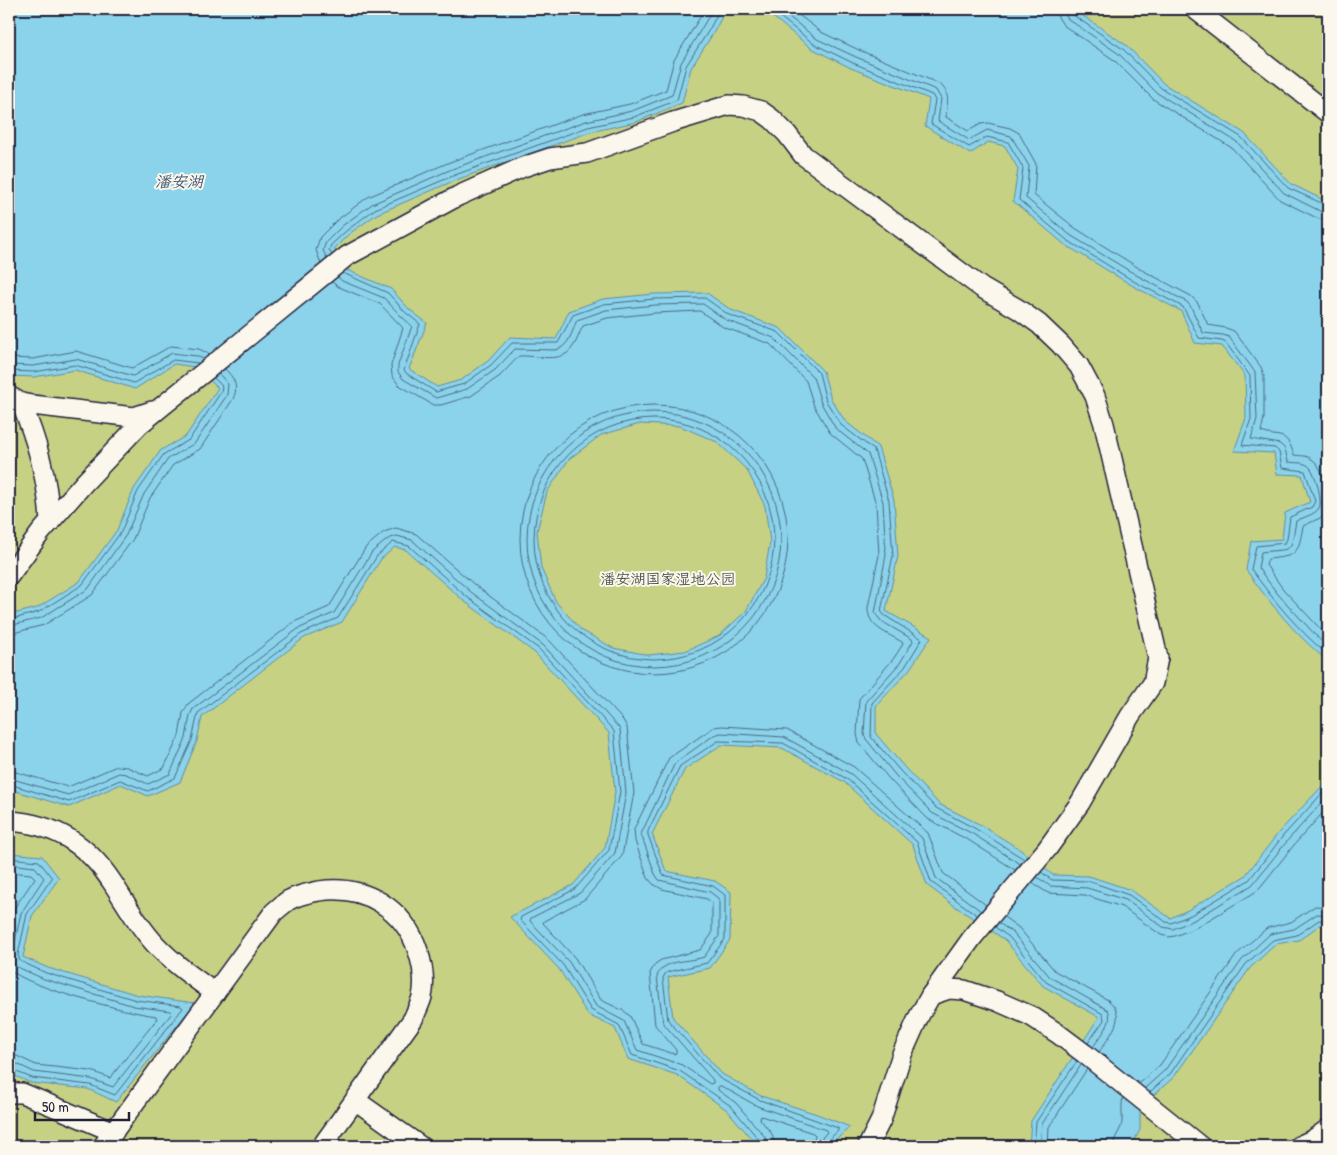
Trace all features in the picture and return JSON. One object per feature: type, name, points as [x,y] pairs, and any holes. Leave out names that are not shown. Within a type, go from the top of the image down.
[{"type":"lane","points":[[1195,9],[1328,113]]},
{"type":"lane","points":[[9,576],[50,522],[84,482],[132,432],[347,256],[458,196],[541,161],[594,150],[673,122],[729,105],[743,106],[761,111],[787,134],[803,155],[982,288],[1018,308],[1039,324],[1079,366],[1095,396],[1104,424],[1158,658],[1153,683],[1130,716],[1080,803],[1047,849],[972,938],[931,995],[919,1016],[902,1054],[870,1145]]},
{"type":"lane","points":[[15,399],[134,417],[160,408]]},
{"type":"lane","points":[[15,399],[31,425],[49,499],[50,522]]},
{"type":"lane","points":[[9,821],[45,828],[65,835],[84,848],[97,861],[140,925],[156,944],[177,965],[215,993]]},
{"type":"lane","points":[[9,1093],[22,1093],[109,1139],[274,912],[289,900],[306,893],[348,890],[370,896],[389,908],[403,923],[414,940],[420,959],[422,998],[413,1019],[322,1146]]},
{"type":"lane","points":[[931,995],[949,989],[964,990],[997,1001],[1030,1016],[1078,1048],[1200,1146]]},
{"type":"lane","points":[[355,1100],[420,1146]]},
{"type":"lane","points":[[1299,1146],[1314,1139],[1328,1129]]},
{"type":"green space","name":"潘安湖国家湿地公园","points":[[9,9],[1328,9],[1328,1146],[9,1146]]},
{"type":"water","name":"潘安湖","points":[[9,9],[726,9],[691,68],[682,103],[636,122],[590,132],[456,180],[377,214],[349,234],[334,249],[347,270],[391,289],[409,309],[427,323],[409,369],[437,387],[461,380],[488,361],[510,337],[556,339],[569,311],[603,299],[654,294],[707,293],[731,310],[780,328],[823,371],[831,399],[845,421],[878,447],[894,500],[898,556],[886,611],[931,637],[909,670],[876,706],[876,734],[905,768],[939,804],[979,824],[1018,848],[1053,875],[1089,876],[1131,890],[1170,918],[1188,910],[1245,876],[1279,832],[1328,780],[1328,928],[1321,924],[1299,940],[1276,944],[1250,968],[1174,1077],[1140,1107],[1140,1130],[1131,1146],[1029,1146],[1031,1121],[1099,1017],[1043,986],[1005,940],[927,885],[913,845],[844,782],[782,748],[721,745],[685,769],[652,834],[666,871],[715,881],[731,892],[730,940],[710,968],[668,977],[673,1018],[722,1074],[761,1096],[850,1127],[829,1146],[758,1146],[727,1110],[677,1075],[628,1059],[615,1028],[588,1015],[559,969],[510,917],[573,885],[605,848],[615,792],[609,733],[535,653],[464,601],[406,550],[395,547],[381,559],[342,622],[304,638],[202,717],[197,741],[180,782],[148,796],[121,784],[69,807],[9,789],[9,615],[37,608],[79,582],[117,530],[134,489],[161,450],[186,436],[218,388],[195,367],[174,364],[135,389],[75,370],[34,377],[9,376]],"holes":[[[640,424],[680,426],[717,442],[747,470],[765,506],[770,542],[764,578],[746,611],[719,636],[685,651],[649,655],[613,648],[581,630],[556,602],[541,568],[537,531],[547,492],[569,459],[601,435]]]},
{"type":"water","points":[[763,9],[1073,9],[1126,45],[1164,84],[1244,133],[1291,184],[1328,202],[1328,661],[1305,641],[1284,618],[1246,570],[1251,541],[1282,539],[1285,513],[1310,502],[1302,475],[1277,474],[1274,453],[1234,451],[1246,418],[1245,376],[1222,346],[1195,343],[1181,311],[1133,286],[1064,244],[1013,201],[1018,169],[1005,146],[988,142],[970,154],[925,126],[929,99],[851,68],[811,48]]},
{"type":"water","points":[[9,853],[42,856],[59,878],[32,916],[23,957],[48,968],[138,995],[195,1003],[116,1102],[88,1089],[31,1083],[9,1073]]}]
